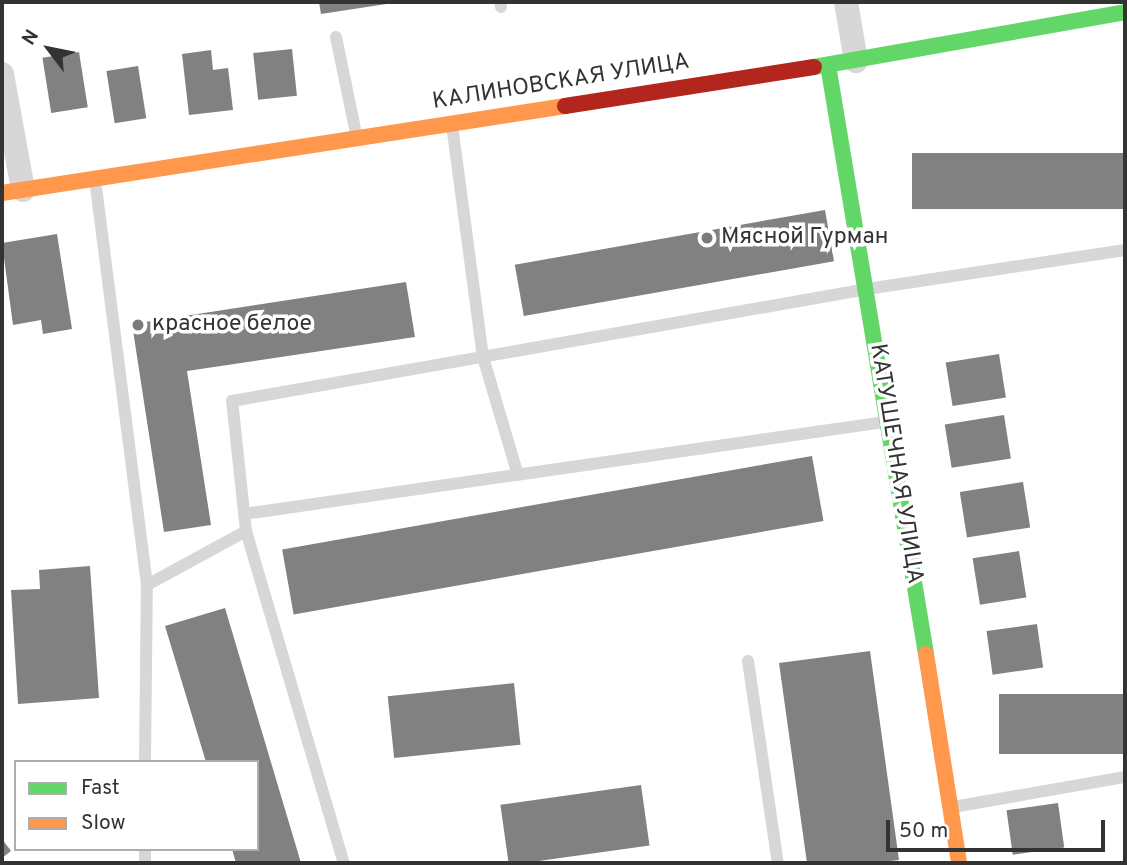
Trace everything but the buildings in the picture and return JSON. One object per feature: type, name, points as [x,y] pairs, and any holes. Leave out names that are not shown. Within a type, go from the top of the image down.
[{"type":"main road","name":"КАЛИНОВСКАЯ УЛИЦА","points":[[12,191],[856,61],[1125,12]]},
{"type":"main road","name":"КАТУШЕЧНАЯ УЛИЦА","points":[[828,65],[889,422],[958,863]]},
{"type":"street","points":[[846,2],[856,61]]},
{"type":"street","points":[[2,74],[12,191]]},
{"type":"lane","points":[[336,37],[357,138]]},
{"type":"lane","points":[[452,123],[483,357],[518,475]]},
{"type":"lane","points":[[95,178],[146,585],[145,760]]},
{"type":"lane","points":[[344,863],[246,531],[232,401],[867,289],[1125,250]]},
{"type":"lane","points":[[244,514],[889,422]]},
{"type":"lane","points":[[146,585],[246,531]]},
{"type":"lane","points":[[748,661],[778,863]]},
{"type":"lane","points":[[949,808],[1125,777]]},
{"type":"traffic: fast","points":[[814,67],[1125,12]]},
{"type":"traffic: fast","points":[[828,65],[926,654]]},
{"type":"traffic: slow","points":[[2,193],[565,106]]},
{"type":"traffic: slow","points":[[926,654],[959,863]]},
{"type":"traffic: jam","points":[[565,106],[814,67]]},
{"type":"place","name":"Мясной Гурман","points":[[707,238]]},
{"type":"place","name":"красное белое","points":[[138,325]]}]
